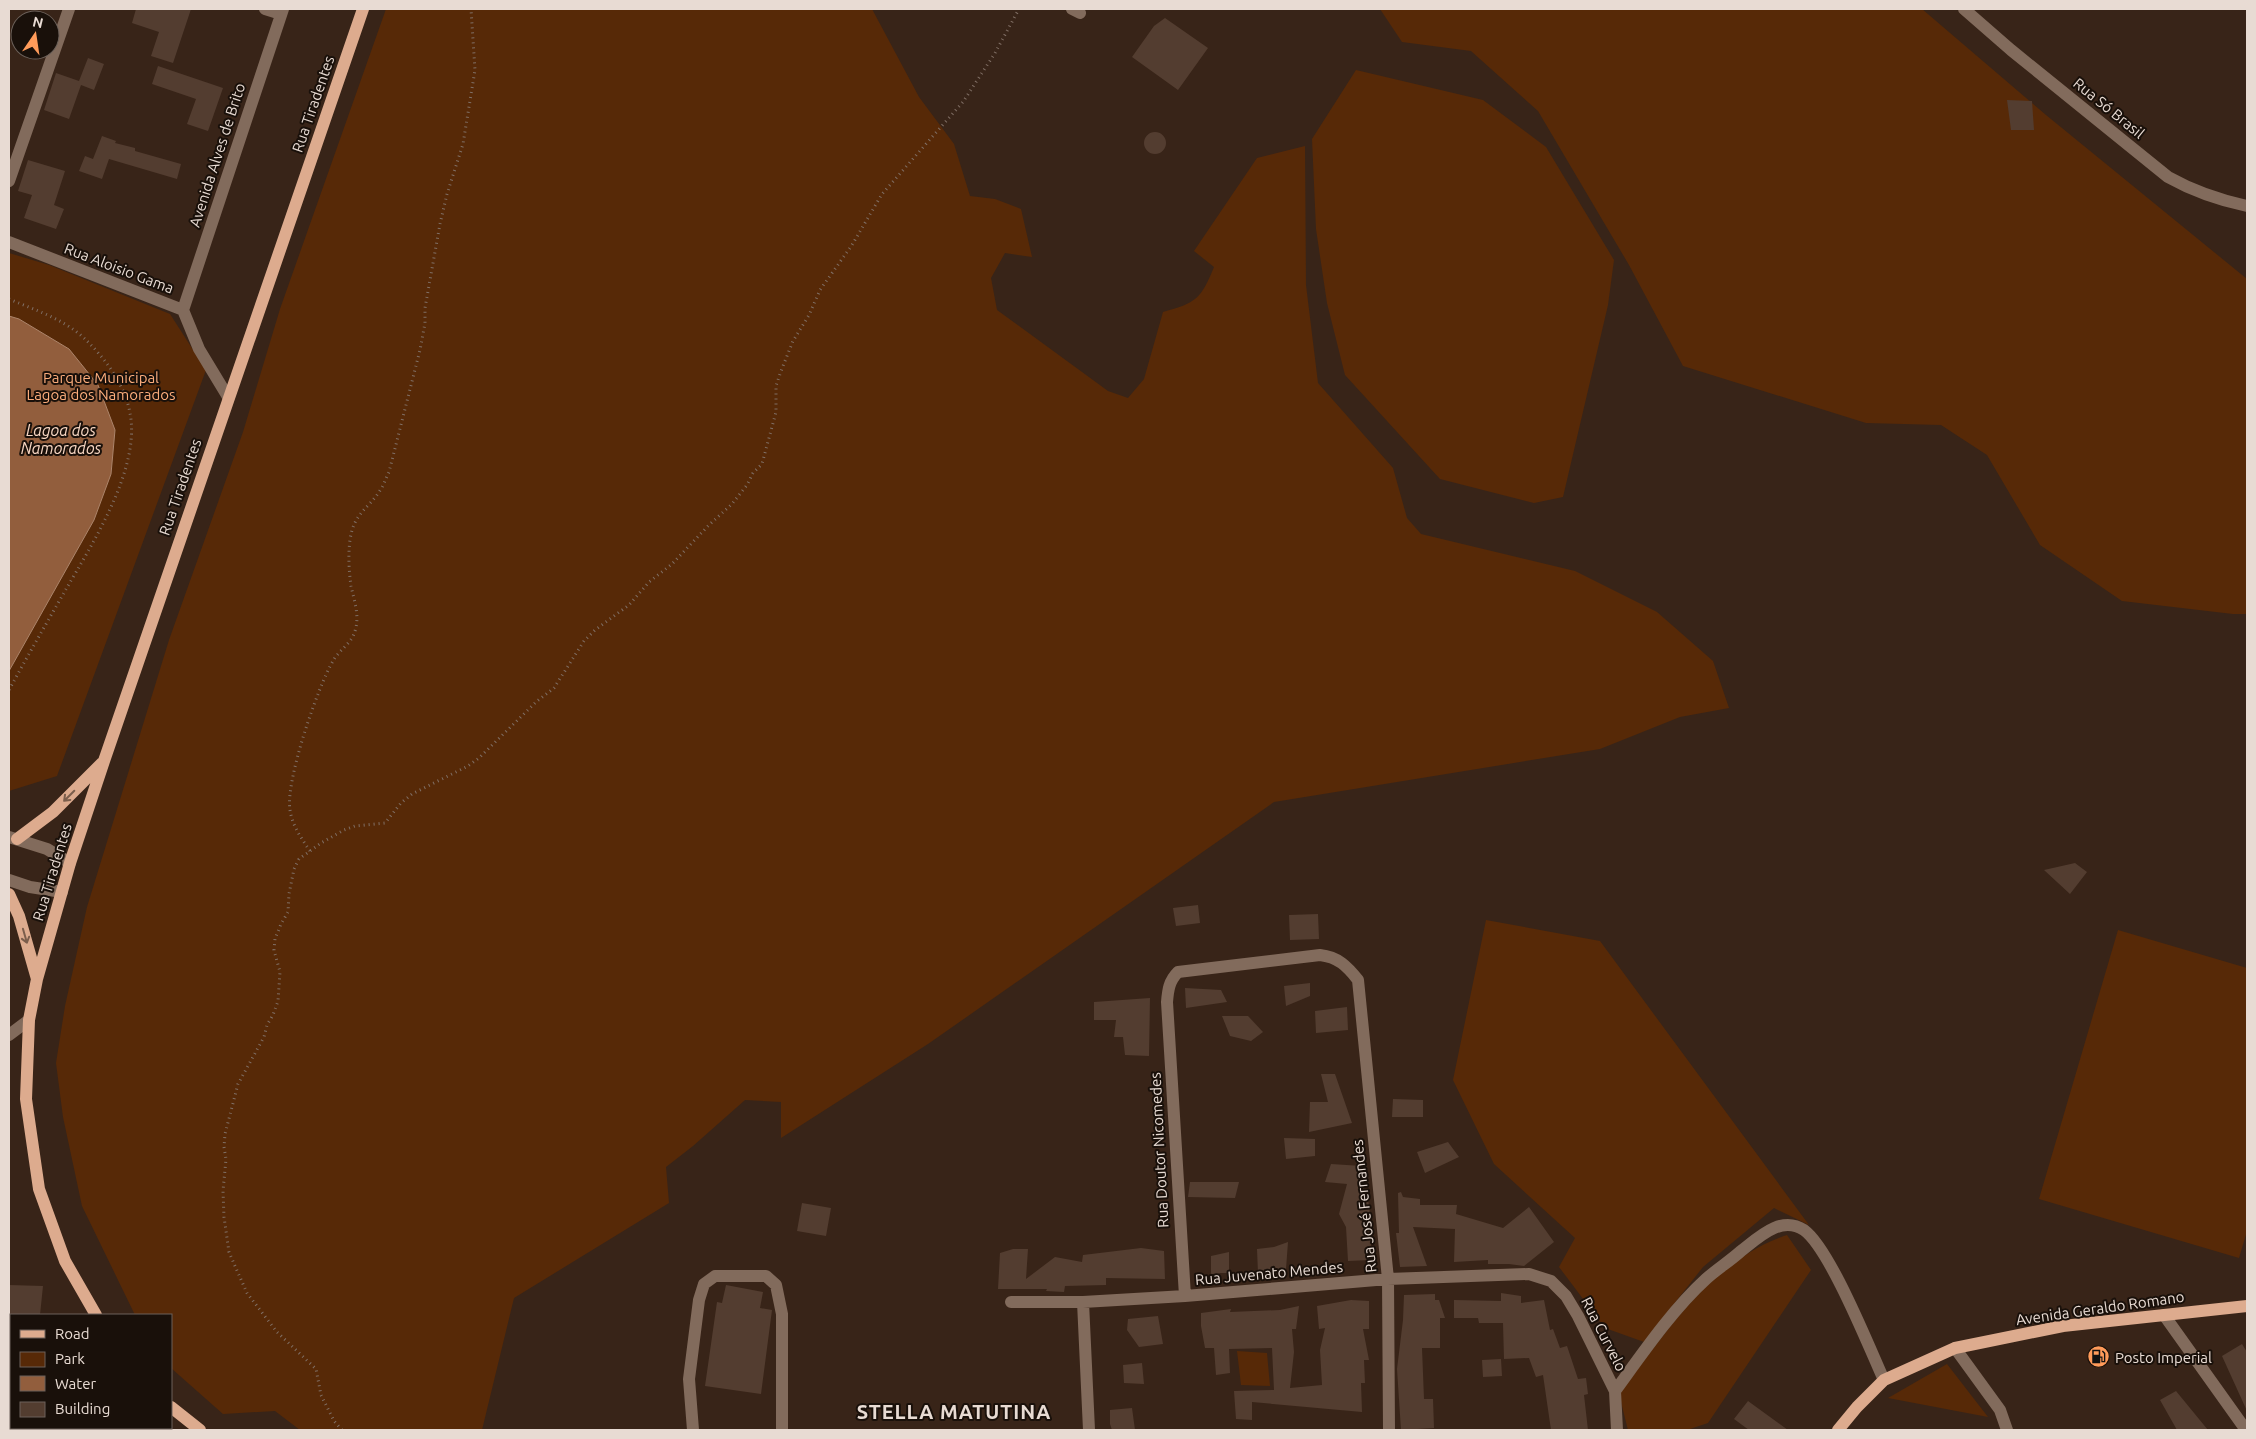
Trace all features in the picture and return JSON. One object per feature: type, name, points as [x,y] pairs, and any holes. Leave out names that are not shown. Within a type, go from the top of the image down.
[{"type":"main road","name":"Rua Tiradentes","points":[[37,979],[70,863],[104,761],[363,9]]},
{"type":"main road","points":[[13,838],[53,812],[104,761]]},
{"type":"main road","points":[[9,894],[19,916],[37,979],[29,1020],[26,1099],[39,1189],[66,1261],[95,1314]]},
{"type":"main road","name":"Avenida Geraldo Romano","points":[[1838,1430],[1857,1407],[1884,1380],[1955,1348],[2063,1326],[2247,1306]]},
{"type":"main road","points":[[172,1408],[200,1430]]},
{"type":"street","points":[[9,181],[69,9]]},
{"type":"street","points":[[265,9],[282,12]]},
{"type":"street","name":"Rua Só Brasil","points":[[1964,9],[2011,50],[2168,177],[2183,186],[2225,202],[2247,206]]},
{"type":"street","name":"Avenida Alves de Brito","points":[[183,310],[282,12]]},
{"type":"street","name":"Rua Aloisio Gama","points":[[9,242],[183,310],[199,349],[228,397]]},
{"type":"street","points":[[13,838],[47,849],[70,863]]},
{"type":"street","points":[[9,880],[30,887],[62,892]]},
{"type":"street","name":"Rua Doutor Nicomedes","points":[[1185,1296],[1167,1002],[1168,988],[1172,978],[1178,972],[1320,955],[1330,956],[1346,965],[1358,980]]},
{"type":"street","name":"Rua José Fernandes","points":[[1358,980],[1388,1279],[1389,1430]]},
{"type":"street","points":[[9,1035],[29,1020]]},
{"type":"street","points":[[1614,1391],[1658,1333],[1705,1280],[1767,1231],[1782,1225],[1792,1224],[1805,1231],[1819,1247],[1838,1279],[1884,1380]]},
{"type":"street","name":"Rua Juvenato Mendes","points":[[1011,1302],[1083,1302],[1185,1296],[1388,1279],[1529,1274]]},
{"type":"street","name":"Rua Curvelo","points":[[1529,1274],[1551,1281],[1566,1296],[1614,1391],[1618,1418],[1616,1430]]},
{"type":"street","points":[[693,1430],[689,1379],[699,1300],[704,1284],[715,1276],[766,1276],[776,1285],[782,1314],[782,1430]]},
{"type":"street","points":[[1083,1302],[1090,1430]]},
{"type":"street","points":[[2164,1315],[2246,1430]]},
{"type":"street","points":[[1955,1348],[2000,1410],[2007,1430]]},
{"type":"path","points":[[310,850],[296,828],[290,810],[290,792],[302,744],[320,691],[333,660],[351,640],[356,630],[356,614],[349,564],[352,532],[360,513],[381,489],[389,472],[396,439],[418,363],[425,323],[424,308],[434,264],[440,224],[447,194],[463,144],[471,83],[475,70],[471,9]]},
{"type":"path","points":[[342,1430],[334,1420],[321,1395],[316,1369],[277,1332],[247,1293],[229,1252],[222,1204],[226,1159],[224,1147],[228,1118],[238,1084],[264,1037],[266,1025],[273,1015],[278,1001],[280,972],[274,950],[275,939],[288,912],[294,869],[299,859],[332,836],[355,826],[384,823],[401,803],[412,794],[468,766],[479,758],[536,702],[554,688],[584,641],[595,630],[628,605],[649,582],[672,564],[732,504],[762,464],[776,412],[776,386],[781,371],[792,341],[812,308],[820,290],[852,245],[882,194],[963,102],[995,54],[1019,9]]},
{"type":"path","points":[[9,299],[60,321],[85,339],[102,357],[121,385],[130,413],[130,444],[120,483],[105,521],[9,690]]},
{"type":"green space","points":[[386,9],[872,9],[919,97],[954,144],[970,196],[995,199],[1021,209],[1032,257],[1005,253],[991,278],[997,310],[1108,391],[1128,398],[1144,379],[1163,312],[1190,302],[1201,293],[1205,286],[1214,267],[1194,251],[1257,158],[1305,146],[1306,285],[1318,383],[1393,468],[1407,518],[1421,534],[1575,571],[1657,612],[1713,661],[1729,708],[1680,717],[1600,749],[1274,802],[928,1044],[781,1138],[781,1102],[745,1100],[666,1167],[669,1203],[514,1298],[482,1430],[300,1430],[275,1411],[223,1414],[172,1369],[172,1314],[135,1314],[82,1206],[63,1117],[56,1063],[65,1006],[87,907],[169,640],[243,432],[280,309]]},
{"type":"green space","points":[[1380,9],[1922,9],[2046,115],[2247,279],[2247,614],[2122,601],[2040,545],[1987,455],[1941,425],[1866,423],[1683,366],[1629,265],[1538,111],[1471,51],[1402,42]]},
{"type":"green space","points":[[1356,70],[1483,100],[1546,147],[1614,260],[1608,305],[1563,497],[1534,503],[1440,479],[1345,375],[1327,303],[1316,229],[1312,139]]},
{"type":"green space","name":"Parque Municipal Lagoa dos Namorados","points":[[9,253],[49,265],[170,314],[206,370],[57,776],[9,791]]},
{"type":"green space","points":[[1486,920],[1600,941],[1809,1225],[1774,1208],[1703,1267],[1644,1342],[1605,1328],[1559,1267],[1575,1238],[1494,1164],[1453,1080]]},
{"type":"green space","points":[[2118,930],[2247,968],[2247,1231],[2239,1258],[2039,1199]]},
{"type":"green space","points":[[1787,1235],[1811,1270],[1708,1423],[1687,1430],[1628,1430],[1619,1394],[1673,1323],[1713,1280],[1735,1262],[1760,1247]]},
{"type":"green space","points":[[1237,1351],[1267,1353],[1270,1386],[1241,1385]]},
{"type":"green space","points":[[1947,1364],[1988,1417],[1888,1398]]},
{"type":"green space","points":[[160,1429],[161,1430],[16,1430]]},
{"type":"water","name":"Lagoa dos Namorados","points":[[9,316],[19,319],[69,349],[98,385],[115,430],[111,474],[94,520],[9,671]]},
{"type":"building","points":[[136,9],[191,9],[173,63],[151,56],[159,32],[132,23]]},
{"type":"building","points":[[1165,18],[1208,48],[1178,90],[1132,57],[1154,26]]},
{"type":"building","points":[[88,58],[104,64],[94,90],[81,85],[69,119],[44,110],[56,73],[79,81]]},
{"type":"building","points":[[158,66],[223,88],[208,131],[187,124],[196,99],[152,84]]},
{"type":"building","points":[[2007,100],[2032,101],[2034,130],[2011,130]]},
{"type":"building","points":[[1155,132],[1165,139],[1166,143],[1159,153],[1155,154],[1145,147],[1144,143],[1151,133]]},
{"type":"building","points":[[102,136],[116,141],[115,143],[135,148],[135,151],[181,164],[177,179],[109,159],[102,179],[79,171],[85,156],[93,159]]},
{"type":"building","points":[[28,160],[65,171],[54,205],[64,209],[56,229],[24,218],[32,195],[18,191]]},
{"type":"building","points":[[2075,863],[2087,872],[2070,894],[2044,870]]},
{"type":"building","points":[[1198,905],[1200,923],[1176,926],[1173,908]]},
{"type":"building","points":[[1318,914],[1319,939],[1290,940],[1289,915]]},
{"type":"building","points":[[1310,983],[1310,996],[1286,1006],[1284,986]]},
{"type":"building","points":[[1185,988],[1221,990],[1227,1002],[1186,1008]]},
{"type":"building","points":[[1150,998],[1149,1056],[1125,1055],[1123,1037],[1114,1037],[1116,1020],[1094,1020],[1094,1002]]},
{"type":"building","points":[[1347,1007],[1348,1030],[1316,1033],[1315,1011]]},
{"type":"building","points":[[1222,1016],[1248,1016],[1263,1032],[1251,1041],[1230,1036]]},
{"type":"building","points":[[1321,1074],[1335,1074],[1352,1123],[1309,1132],[1310,1102],[1328,1102]]},
{"type":"building","points":[[1393,1099],[1423,1100],[1423,1117],[1392,1117]]},
{"type":"building","points":[[1284,1138],[1315,1139],[1315,1156],[1286,1159]]},
{"type":"building","points":[[1448,1142],[1459,1157],[1425,1173],[1417,1152]]},
{"type":"building","points":[[1331,1164],[1362,1166],[1364,1199],[1368,1199],[1371,1220],[1371,1260],[1348,1261],[1346,1227],[1339,1214],[1347,1184],[1325,1182]]},
{"type":"building","points":[[1190,1182],[1239,1182],[1235,1198],[1188,1197]]},
{"type":"building","points":[[1401,1192],[1403,1197],[1420,1199],[1420,1205],[1457,1205],[1456,1214],[1503,1228],[1529,1207],[1554,1242],[1524,1266],[1488,1264],[1488,1260],[1454,1262],[1455,1229],[1413,1227],[1427,1266],[1400,1267],[1396,1233],[1399,1233],[1398,1193]]},
{"type":"building","points":[[802,1203],[831,1208],[826,1236],[797,1231]]},
{"type":"building","points":[[1288,1242],[1286,1269],[1258,1273],[1257,1249],[1274,1247]]},
{"type":"building","points":[[1141,1248],[1164,1251],[1165,1279],[1106,1278],[1106,1285],[1065,1286],[1064,1292],[1046,1291],[1047,1289],[998,1289],[1000,1253],[1013,1249],[1028,1249],[1026,1279],[1055,1257],[1082,1262],[1083,1255]]},
{"type":"building","points":[[1229,1252],[1229,1273],[1220,1273],[1211,1277],[1211,1256]]},
{"type":"building","points":[[9,1285],[43,1286],[40,1314],[9,1315]]},
{"type":"building","points":[[726,1285],[763,1292],[760,1308],[772,1310],[761,1394],[705,1386],[717,1302],[722,1303]]},
{"type":"building","points":[[1501,1293],[1521,1296],[1521,1303],[1544,1300],[1550,1330],[1553,1329],[1560,1348],[1567,1346],[1578,1379],[1586,1378],[1588,1394],[1584,1395],[1588,1430],[1551,1430],[1543,1375],[1536,1377],[1529,1358],[1504,1359],[1503,1323],[1479,1323],[1478,1318],[1454,1318],[1454,1300],[1501,1301]]},
{"type":"building","points":[[1435,1294],[1435,1300],[1439,1300],[1445,1318],[1440,1318],[1440,1348],[1422,1348],[1424,1399],[1433,1399],[1434,1428],[1401,1430],[1397,1369],[1404,1295]]},
{"type":"building","points":[[1351,1300],[1369,1301],[1369,1329],[1363,1329],[1369,1360],[1364,1360],[1365,1383],[1361,1383],[1362,1412],[1252,1402],[1252,1420],[1236,1419],[1234,1391],[1274,1390],[1272,1348],[1229,1349],[1230,1373],[1216,1375],[1214,1348],[1205,1348],[1201,1313],[1231,1309],[1230,1312],[1280,1310],[1299,1306],[1296,1329],[1292,1329],[1294,1352],[1290,1388],[1322,1385],[1320,1350],[1325,1328],[1319,1329],[1317,1306]]},
{"type":"building","points":[[1158,1316],[1163,1344],[1139,1347],[1127,1330],[1128,1319]]},
{"type":"building","points":[[2242,1344],[2247,1352],[2247,1411],[2222,1356]]},
{"type":"building","points":[[1501,1359],[1502,1376],[1483,1377],[1482,1360]]},
{"type":"building","points":[[1142,1363],[1144,1384],[1124,1383],[1123,1365]]},
{"type":"building","points":[[2176,1391],[2208,1430],[2177,1430],[2160,1400]]},
{"type":"building","points":[[1748,1401],[1788,1430],[1749,1430],[1734,1419]]},
{"type":"building","points":[[1132,1408],[1135,1430],[1112,1430],[1110,1410]]},
{"type":"place","name":"Posto Imperial","points":[[2099,1357]]},
{"type":"district","name":"STELLA MATUTINA","points":[[954,1411]]}]
